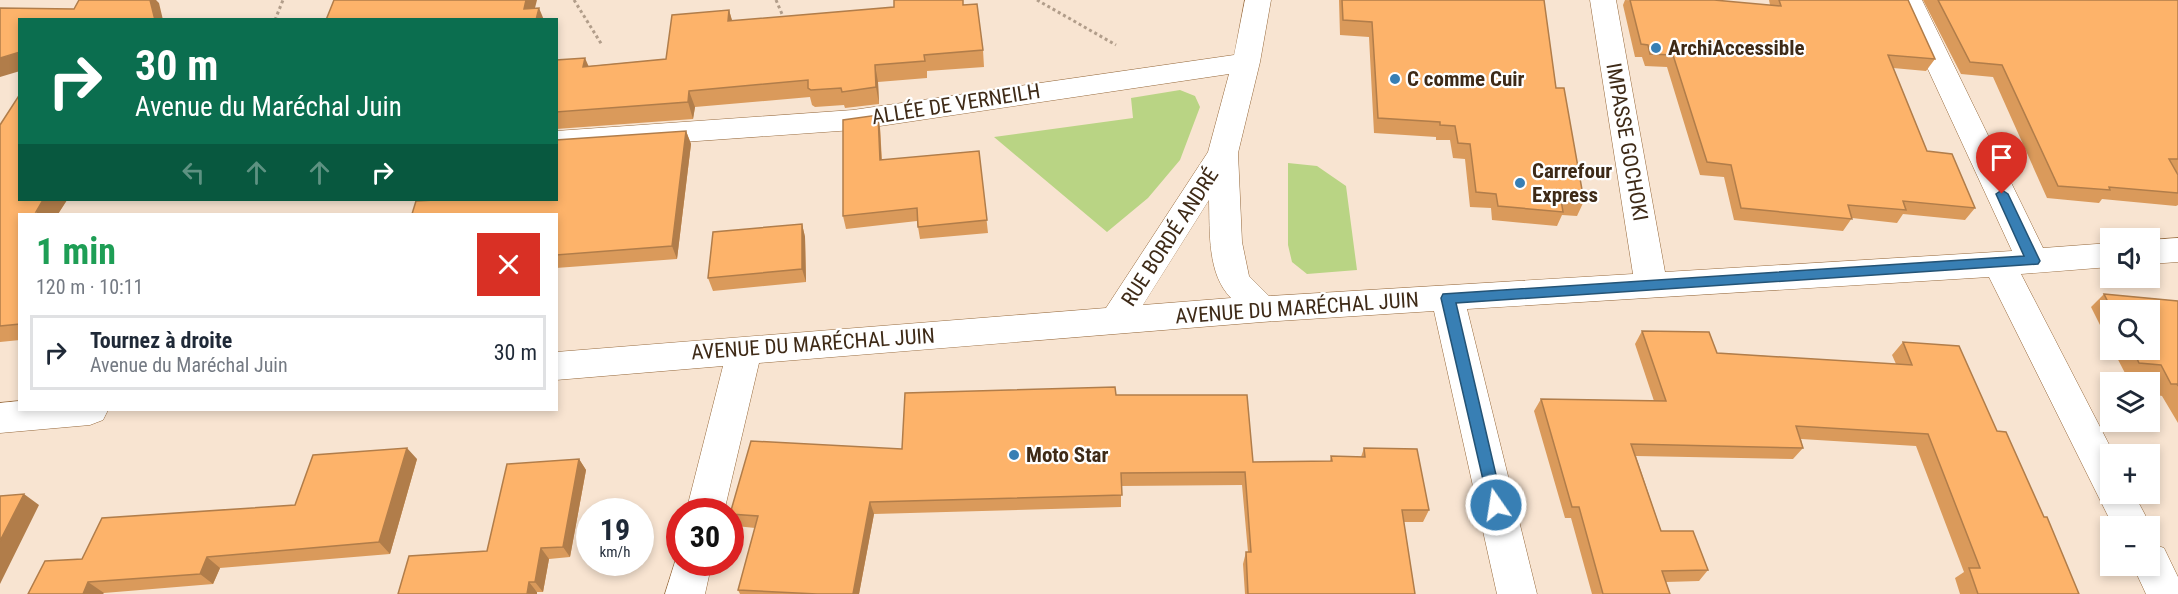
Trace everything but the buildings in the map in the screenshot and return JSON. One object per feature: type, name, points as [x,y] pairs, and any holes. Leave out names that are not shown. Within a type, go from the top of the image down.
[{"type":"street","name":"RUE BORDÉ ANDRÉ","points":[[1258,0],[1246,62],[1223,153],[1226,242],[1234,280],[1262,309]]},
{"type":"street","name":"IMPASSE GOCHOKI","points":[[1603,0],[1651,285]]},
{"type":"street","points":[[1910,0],[2033,261]]},
{"type":"street","name":"ALLÉE DE VERNEILH","points":[[558,141],[853,120],[1159,73],[1246,62]]},
{"type":"street","name":"RUE BORDÉ ANDRÉ","points":[[1116,321],[1223,153]]},
{"type":"street","points":[[2160,251],[2178,250]]},
{"type":"street","name":"AVENUE DU MARÉCHAL JUIN","points":[[558,366],[1262,309],[1999,264],[2100,256]]},
{"type":"street","points":[[1999,264],[2100,464]]},
{"type":"street","points":[[1448,298],[1517,594]]},
{"type":"street","points":[[708,498],[745,349]]},
{"type":"street","points":[[0,418],[79,411]]},
{"type":"street","points":[[685,594],[690,576]]},
{"type":"street","points":[[2157,576],[2166,594]]},
{"type":"path","points":[[276,18],[283,0]]},
{"type":"path","points":[[574,0],[602,45]]},
{"type":"path","points":[[776,0],[785,21]]},
{"type":"path","points":[[1036,0],[1136,56],[1159,73]]},
{"type":"green space","points":[[1180,90],[1195,96],[1200,107],[1180,160],[1148,198],[1107,232],[994,137],[1133,118],[1131,98]]},
{"type":"green space","points":[[1288,163],[1317,166],[1346,186],[1357,270],[1307,274],[1292,262],[1288,245]]},
{"type":"place","name":"ArchiAccessible","points":[[1656,48]]},
{"type":"place","name":"C comme Cuir","points":[[1395,79]]},
{"type":"place","name":"Carrefour Express","points":[[1520,183]]},
{"type":"place","name":"Moto Star","points":[[1014,455]]},
{"type":"route","points":[[1496,505],[1448,298],[2033,261],[2002,194]]}]
